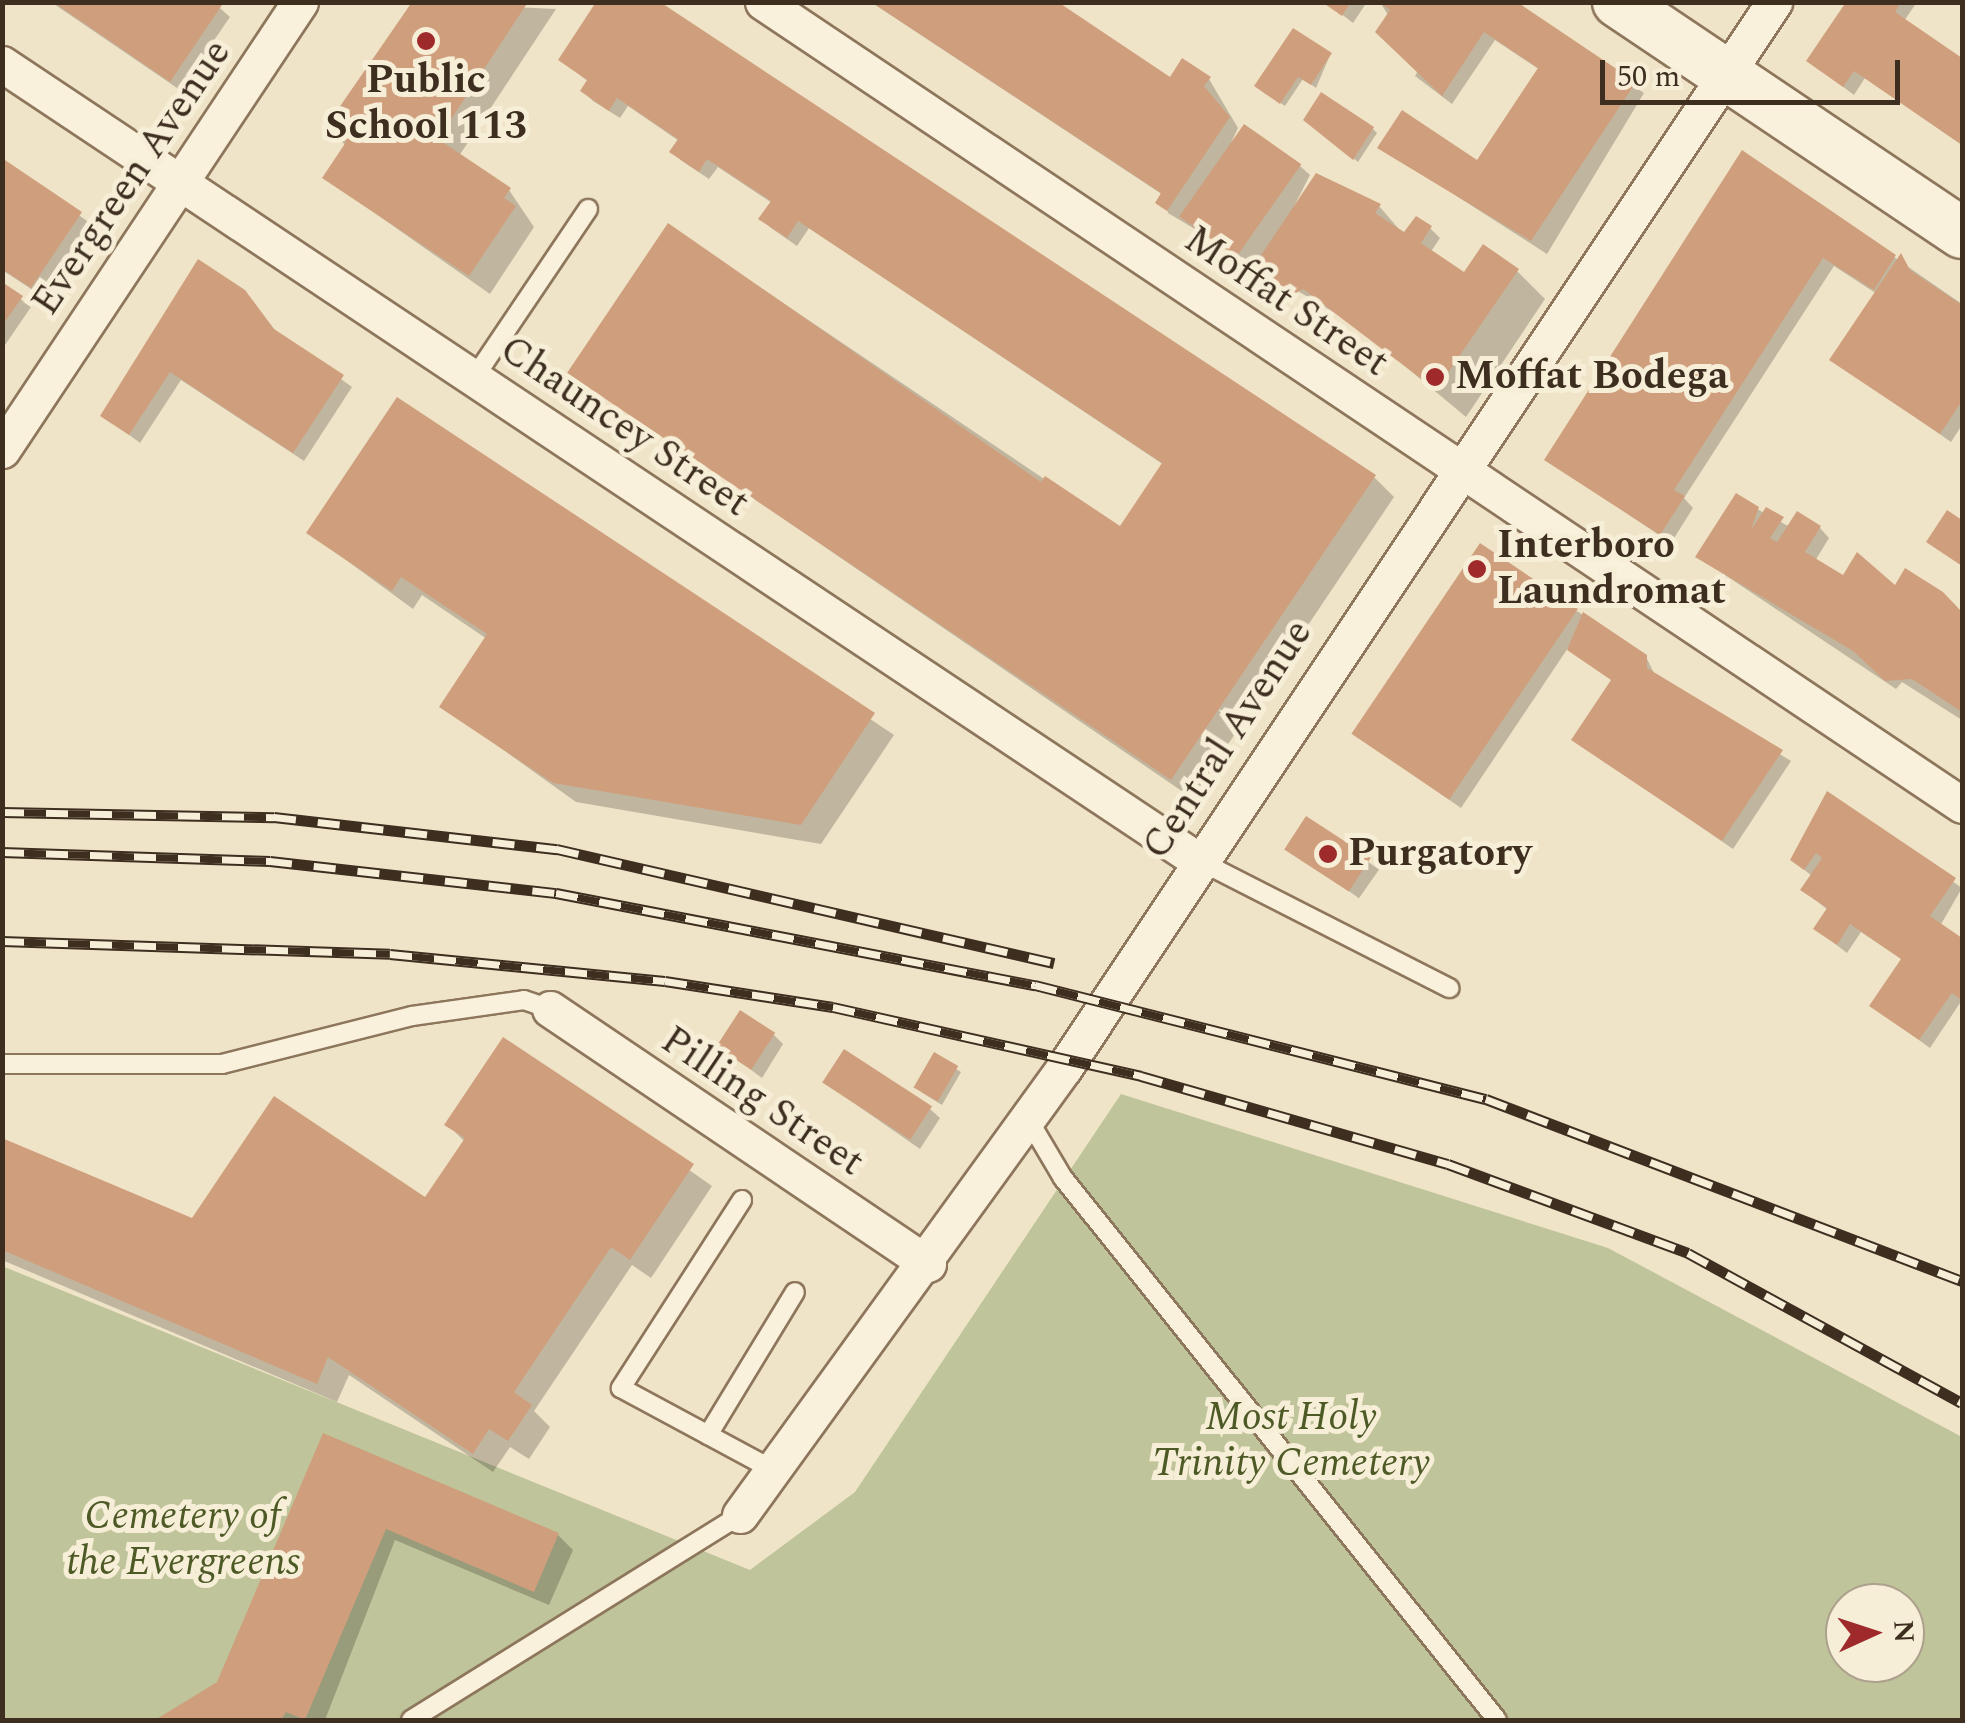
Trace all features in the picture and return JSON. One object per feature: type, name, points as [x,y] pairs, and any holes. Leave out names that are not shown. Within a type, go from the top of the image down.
[{"type":"main road","points":[[1618,2],[1962,234]]},
{"type":"street","name":"Evergreen Avenue","points":[[2,450],[300,2]]},
{"type":"street","name":"Moffat Street","points":[[763,2],[1962,805]]},
{"type":"street","name":"Central Avenue","points":[[740,1515],[928,1264],[1028,1119],[1458,468],[1774,2]]},
{"type":"street","name":"Chauncey Street","points":[[2,64],[1199,861]]},
{"type":"street","name":"Pilling Street","points":[[550,1009],[928,1264]]},
{"type":"lane","points":[[474,378],[588,209]]},
{"type":"lane","points":[[1199,861],[1448,988]]},
{"type":"lane","points":[[2,1064],[222,1064],[412,1016],[524,1000],[550,1009]]},
{"type":"lane","points":[[1028,1119],[1064,1178],[1497,1720]]},
{"type":"lane","points":[[742,1200],[622,1388],[774,1470]]},
{"type":"lane","points":[[708,1435],[795,1292]]},
{"type":"lane","points":[[412,1720],[740,1515]]},
{"type":"green space","points":[[1121,1094],[1608,1248],[1962,1437],[1962,1720],[3,1720],[2,1266],[750,1570],[855,1492]]},
{"type":"building","points":[[53,2],[217,2],[222,5],[170,82]]},
{"type":"building","points":[[412,2],[528,2],[438,139],[511,188],[504,198],[516,206],[469,276],[322,178],[346,142],[325,128]]},
{"type":"building","points":[[596,2],[660,2],[1376,475],[1171,780],[567,373],[668,223],[1041,482],[1045,476],[1120,526],[1162,463],[798,221],[787,238],[758,219],[771,201],[707,159],[699,172],[669,152],[678,139],[617,98],[609,111],[580,91],[587,80],[558,60]]},
{"type":"building","points":[[871,2],[1058,2],[1170,77],[1182,58],[1211,77],[1204,86],[1230,117],[1167,211],[1155,203],[1161,193]]},
{"type":"building","points":[[1322,2],[1351,2],[1342,16]]},
{"type":"building","points":[[1379,2],[1517,2],[1636,82],[1531,241],[1377,148],[1402,110],[1477,160],[1538,68],[1484,32],[1442,96],[1375,32],[1390,10]]},
{"type":"building","points":[[1846,2],[1901,2],[1895,12],[1962,58],[1962,145],[1854,71],[1843,87],[1806,61]]},
{"type":"building","points":[[1293,28],[1332,53],[1311,85],[1298,77],[1280,104],[1254,86]]},
{"type":"building","points":[[1321,92],[1374,127],[1353,160],[1303,120]]},
{"type":"building","points":[[1244,124],[1301,164],[1237,257],[1179,217]]},
{"type":"building","points":[[1742,150],[1896,255],[1874,290],[1823,258],[1674,490],[1685,496],[1660,535],[1544,460]]},
{"type":"building","points":[[2,158],[82,212],[31,288],[2,269]]},
{"type":"building","points":[[1316,173],[1381,204],[1375,213],[1404,232],[1416,216],[1432,226],[1421,243],[1464,272],[1483,244],[1519,269],[1436,390],[1303,289],[1294,294],[1253,267]]},
{"type":"building","points":[[1901,253],[1910,270],[1962,305],[1962,401],[1940,434],[1829,360]]},
{"type":"building","points":[[198,259],[245,290],[274,329],[344,375],[293,453],[170,372],[129,435],[100,416]]},
{"type":"building","points":[[2,282],[23,296],[2,326]]},
{"type":"building","points":[[397,397],[875,713],[801,825],[553,783],[439,707],[487,634],[401,577],[392,591],[306,533]]},
{"type":"building","points":[[1736,493],[1759,507],[1751,530],[1766,507],[1784,517],[1770,538],[1777,542],[1797,511],[1821,526],[1805,552],[1843,575],[1857,552],[1895,585],[1905,568],[1943,592],[1962,612],[1962,712],[1912,679],[1885,681],[1853,651],[1695,557]]},
{"type":"building","points":[[1947,510],[1962,520],[1962,566],[1926,542]]},
{"type":"building","points":[[1480,543],[1578,609],[1449,800],[1351,734]]},
{"type":"building","points":[[1583,612],[1647,655],[1647,668],[1783,750],[1722,841],[1571,740],[1611,680],[1567,650]]},
{"type":"building","points":[[1827,791],[1956,878],[1930,916],[1962,938],[1962,1000],[1952,993],[1919,1040],[1869,1006],[1901,959],[1850,924],[1837,945],[1813,929],[1827,908],[1800,890],[1822,858],[1816,853],[1804,870],[1790,860]]},
{"type":"building","name":"Purgatory","points":[[1306,816],[1371,858],[1349,891],[1284,850]]},
{"type":"building","points":[[740,1010],[775,1033],[751,1070],[716,1047]]},
{"type":"building","points":[[503,1037],[694,1164],[630,1260],[611,1247],[514,1392],[532,1405],[508,1441],[489,1429],[473,1454],[328,1357],[317,1384],[2,1250],[2,1138],[192,1218],[274,1096],[425,1197],[465,1138],[444,1125]]},
{"type":"building","points":[[844,1049],[932,1106],[910,1140],[822,1083]]},
{"type":"building","points":[[934,1052],[958,1066],[938,1102],[914,1088]]},
{"type":"building","points":[[323,1433],[559,1533],[534,1592],[386,1529],[305,1720],[286,1712],[281,1720],[155,1720],[217,1682]]},
{"type":"railway","points":[[2,812],[274,817],[557,849],[1054,963]]},
{"type":"railway","points":[[2,852],[270,861],[556,893],[1035,985],[1486,1099],[1962,1281]]},
{"type":"railway","points":[[2,941],[390,954],[665,981],[833,1007],[1141,1076],[1448,1164],[1688,1253],[1962,1403]]},
{"type":"place","name":"Public School 113","points":[[426,41]]},
{"type":"place","name":"Moffat Bodega","points":[[1435,377]]},
{"type":"place","name":"Interboro Laundromat","points":[[1477,569]]},
{"type":"place","name":"Purgatory","points":[[1328,854]]},
{"type":"park label","name":"Most Holy Trinity Cemetery","points":[[1291,1441]]},
{"type":"park label","name":"Cemetery of the Evergreens","points":[[183,1540]]}]
